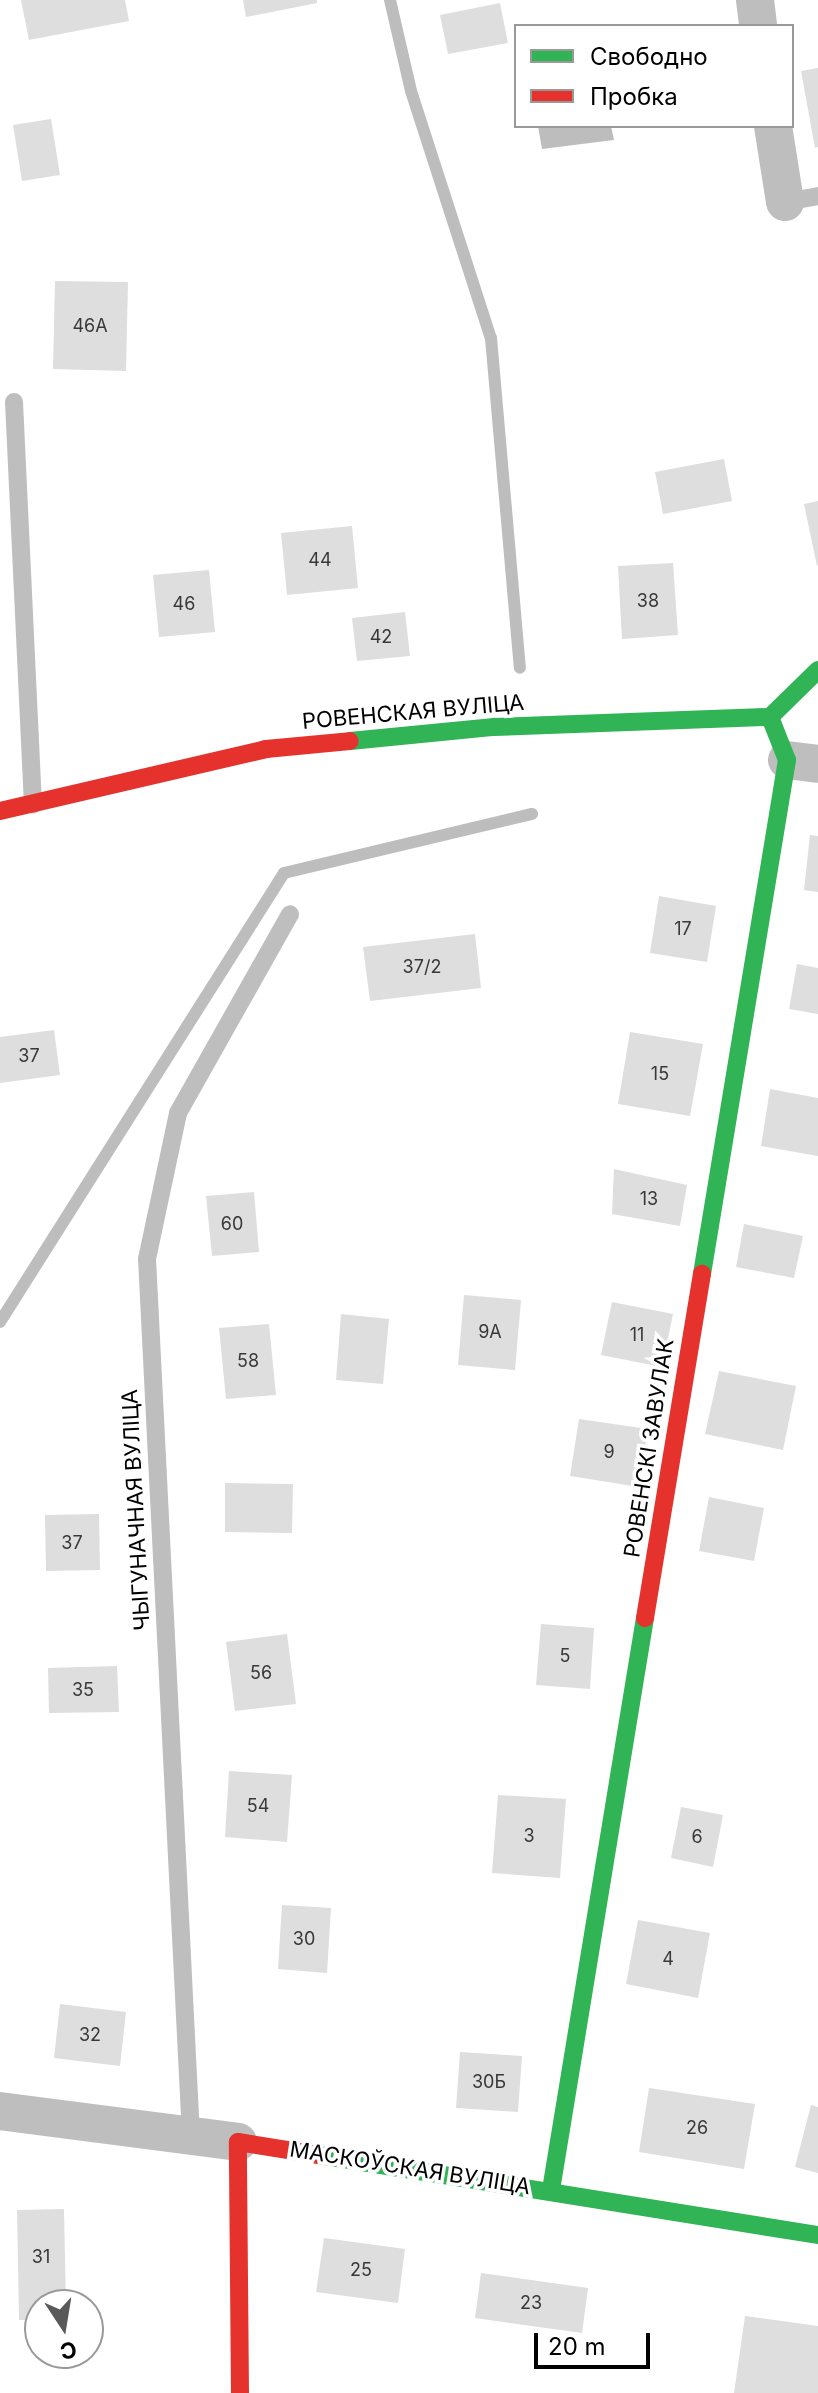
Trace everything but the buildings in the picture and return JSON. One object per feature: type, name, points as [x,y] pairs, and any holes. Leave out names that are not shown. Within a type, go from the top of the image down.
[{"type":"street","points":[[755,0],[758,24]]},
{"type":"street","points":[[774,128],[801,199]]},
{"type":"street","points":[[770,717],[818,670]]},
{"type":"street","name":"РОВЕНСКАЯ ВУЛІЦА","points":[[0,811],[266,749],[494,727],[770,717]]},
{"type":"street","name":"РОВЕНСКІ ЗАВУЛАК","points":[[551,2190],[802,762],[770,717]]},
{"type":"street","name":"МАСКОЎСКАЯ ВУЛІЦА","points":[[0,2111],[238,2142],[818,2235]]},
{"type":"street","points":[[238,2142],[240,2393]]},
{"type":"lane","points":[[14,402],[33,805]]},
{"type":"lane","name":"ЧЫГУНАЧНАЯ ВУЛІЦА","points":[[191,2136],[147,1259],[178,1113],[290,914]]},
{"type":"shaded area","points":[[538,128],[611,128],[614,140],[542,149]]},
{"type":"waterway","points":[[390,0],[411,91],[491,338],[520,668]]},
{"type":"waterway","points":[[0,1322],[284,873],[532,814]]},
{"type":"traffic: fast","points":[[350,741],[494,727],[770,717],[818,670]]},
{"type":"traffic: fast","points":[[702,1274],[787,760],[770,717]]},
{"type":"traffic: fast","points":[[551,2190],[645,1618]]},
{"type":"traffic: fast","points":[[318,2155],[818,2235]]},
{"type":"traffic: jam","points":[[0,811],[266,749],[350,741]]},
{"type":"traffic: jam","points":[[645,1618],[702,1274]]},
{"type":"traffic: jam","points":[[240,2393],[238,2142],[318,2155]]}]
